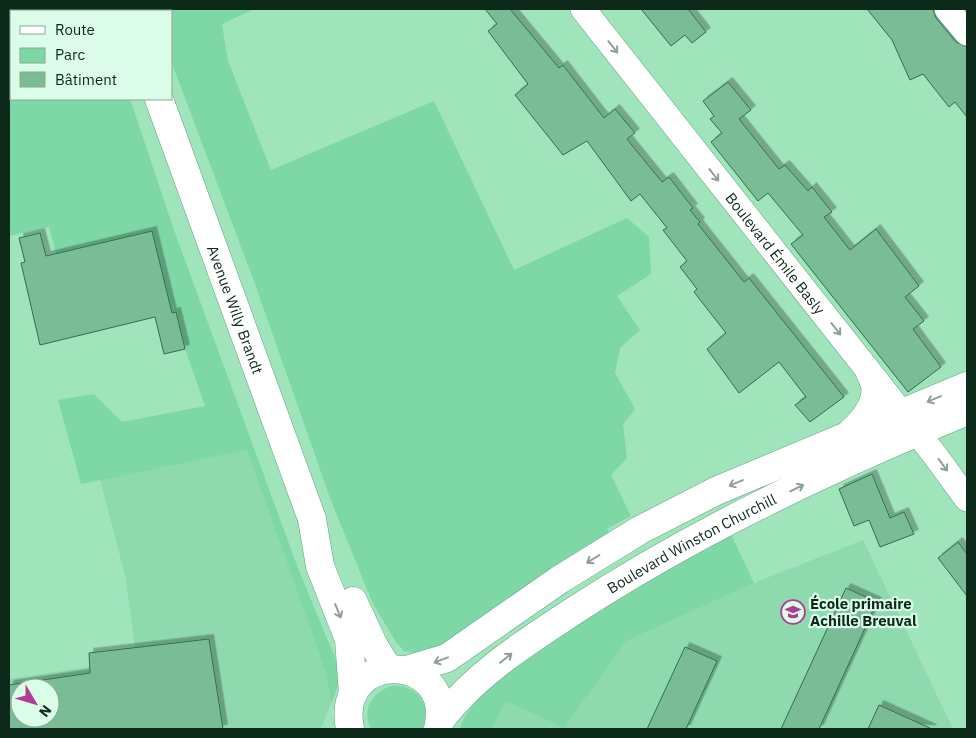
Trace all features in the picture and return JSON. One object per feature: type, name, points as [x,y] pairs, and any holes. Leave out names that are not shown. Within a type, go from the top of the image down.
[{"type":"main road","name":"Avenue Willy Brandt","points":[[159,100],[312,519],[320,566],[350,639],[347,718]]},
{"type":"main road","name":"Boulevard Winston Churchill","points":[[439,724],[468,688],[522,645],[614,585],[703,533],[909,423],[967,386]]},
{"type":"main road","name":"Boulevard Winston Churchill","points":[[347,718],[368,677],[447,658],[559,580],[640,530],[716,491],[845,436],[967,410]]},
{"type":"main road","name":"Avenue Willy Brandt","points":[[312,519],[336,559],[363,624],[398,670]]},
{"type":"main road","points":[[398,670],[426,681],[433,689],[439,704],[439,724]]},
{"type":"street","name":"Boulevard Émile Basly","points":[[583,9],[868,369],[967,499]]},
{"type":"street","points":[[947,9],[967,33]]},
{"type":"street","name":"Boulevard Winston Churchill","points":[[845,436],[857,426],[868,409],[874,389],[868,369]]},
{"type":"shaded area","points":[[247,450],[326,673],[331,704],[322,726],[318,729],[9,729],[9,679],[10,728],[60,728],[60,678],[16,678],[89,667],[89,653],[135,647],[126,579],[100,479]]},
{"type":"shaded area","name":"École primaire Achille Breuval","points":[[863,540],[953,729],[492,729],[506,701],[564,728],[625,641],[754,583]]},
{"type":"green space","points":[[9,9],[95,9],[10,10],[10,100],[130,100],[175,233],[299,571],[338,665],[338,686],[331,704],[326,673],[247,450],[81,484],[58,400],[94,394],[122,422],[205,406],[185,349],[176,313],[172,313],[152,231],[56,254],[49,227],[9,236]]},
{"type":"green space","points":[[254,9],[222,24],[228,61],[271,170],[434,101],[514,270],[627,218],[649,237],[651,274],[617,296],[640,330],[620,348],[615,373],[635,409],[623,424],[627,458],[611,475],[631,516],[607,529],[611,536],[456,642],[420,654],[404,651],[396,642],[373,604],[330,498],[255,284],[172,64],[172,10],[152,10]]},
{"type":"green space","points":[[731,534],[754,583],[626,641],[564,728],[506,701],[492,729],[460,729],[473,705],[501,678],[537,650],[625,594]]},
{"type":"green space","points":[[391,686],[408,688],[420,698],[426,713],[422,729],[371,729],[367,715],[370,703],[378,693]]},
{"type":"building","points":[[485,9],[510,9],[559,68],[563,65],[604,118],[615,109],[635,133],[627,139],[662,182],[669,177],[693,208],[690,210],[700,222],[698,224],[744,282],[749,278],[844,397],[810,422],[795,405],[806,397],[779,362],[739,393],[707,349],[726,333],[694,292],[697,289],[680,267],[687,261],[663,230],[667,228],[640,194],[631,201],[587,141],[563,155],[515,95],[528,84],[488,31],[497,24]]},
{"type":"building","points":[[641,9],[688,9],[706,32],[692,43],[685,35],[671,46]]},
{"type":"building","points":[[867,9],[933,9],[936,18],[956,42],[967,47],[967,117],[955,102],[949,107],[923,74],[910,80],[892,40]]},
{"type":"building","points":[[728,82],[751,110],[739,119],[779,169],[785,165],[808,191],[812,187],[832,212],[824,217],[850,250],[876,229],[919,286],[905,297],[924,321],[913,329],[941,367],[908,392],[791,244],[803,235],[768,193],[758,201],[711,142],[722,133],[710,119],[714,116],[703,101]]},
{"type":"building","points":[[152,231],[172,313],[176,312],[185,349],[164,354],[155,317],[40,345],[21,263],[25,262],[19,238],[40,233],[46,256]]},
{"type":"building","points":[[872,474],[890,518],[904,512],[914,534],[880,547],[869,520],[854,526],[839,489]]},
{"type":"building","points":[[958,542],[967,554],[967,596],[938,558]]},
{"type":"building","points":[[846,588],[877,602],[819,729],[781,729]]},
{"type":"building","points":[[209,639],[223,729],[9,729],[9,685],[10,728],[60,728],[60,678],[56,678],[90,673],[89,653]]},
{"type":"building","points":[[685,647],[717,661],[686,729],[647,729]]},
{"type":"building","points":[[879,705],[932,729],[868,729]]},
{"type":"place","name":"École primaire Achille Breuval","points":[[793,612]]}]
